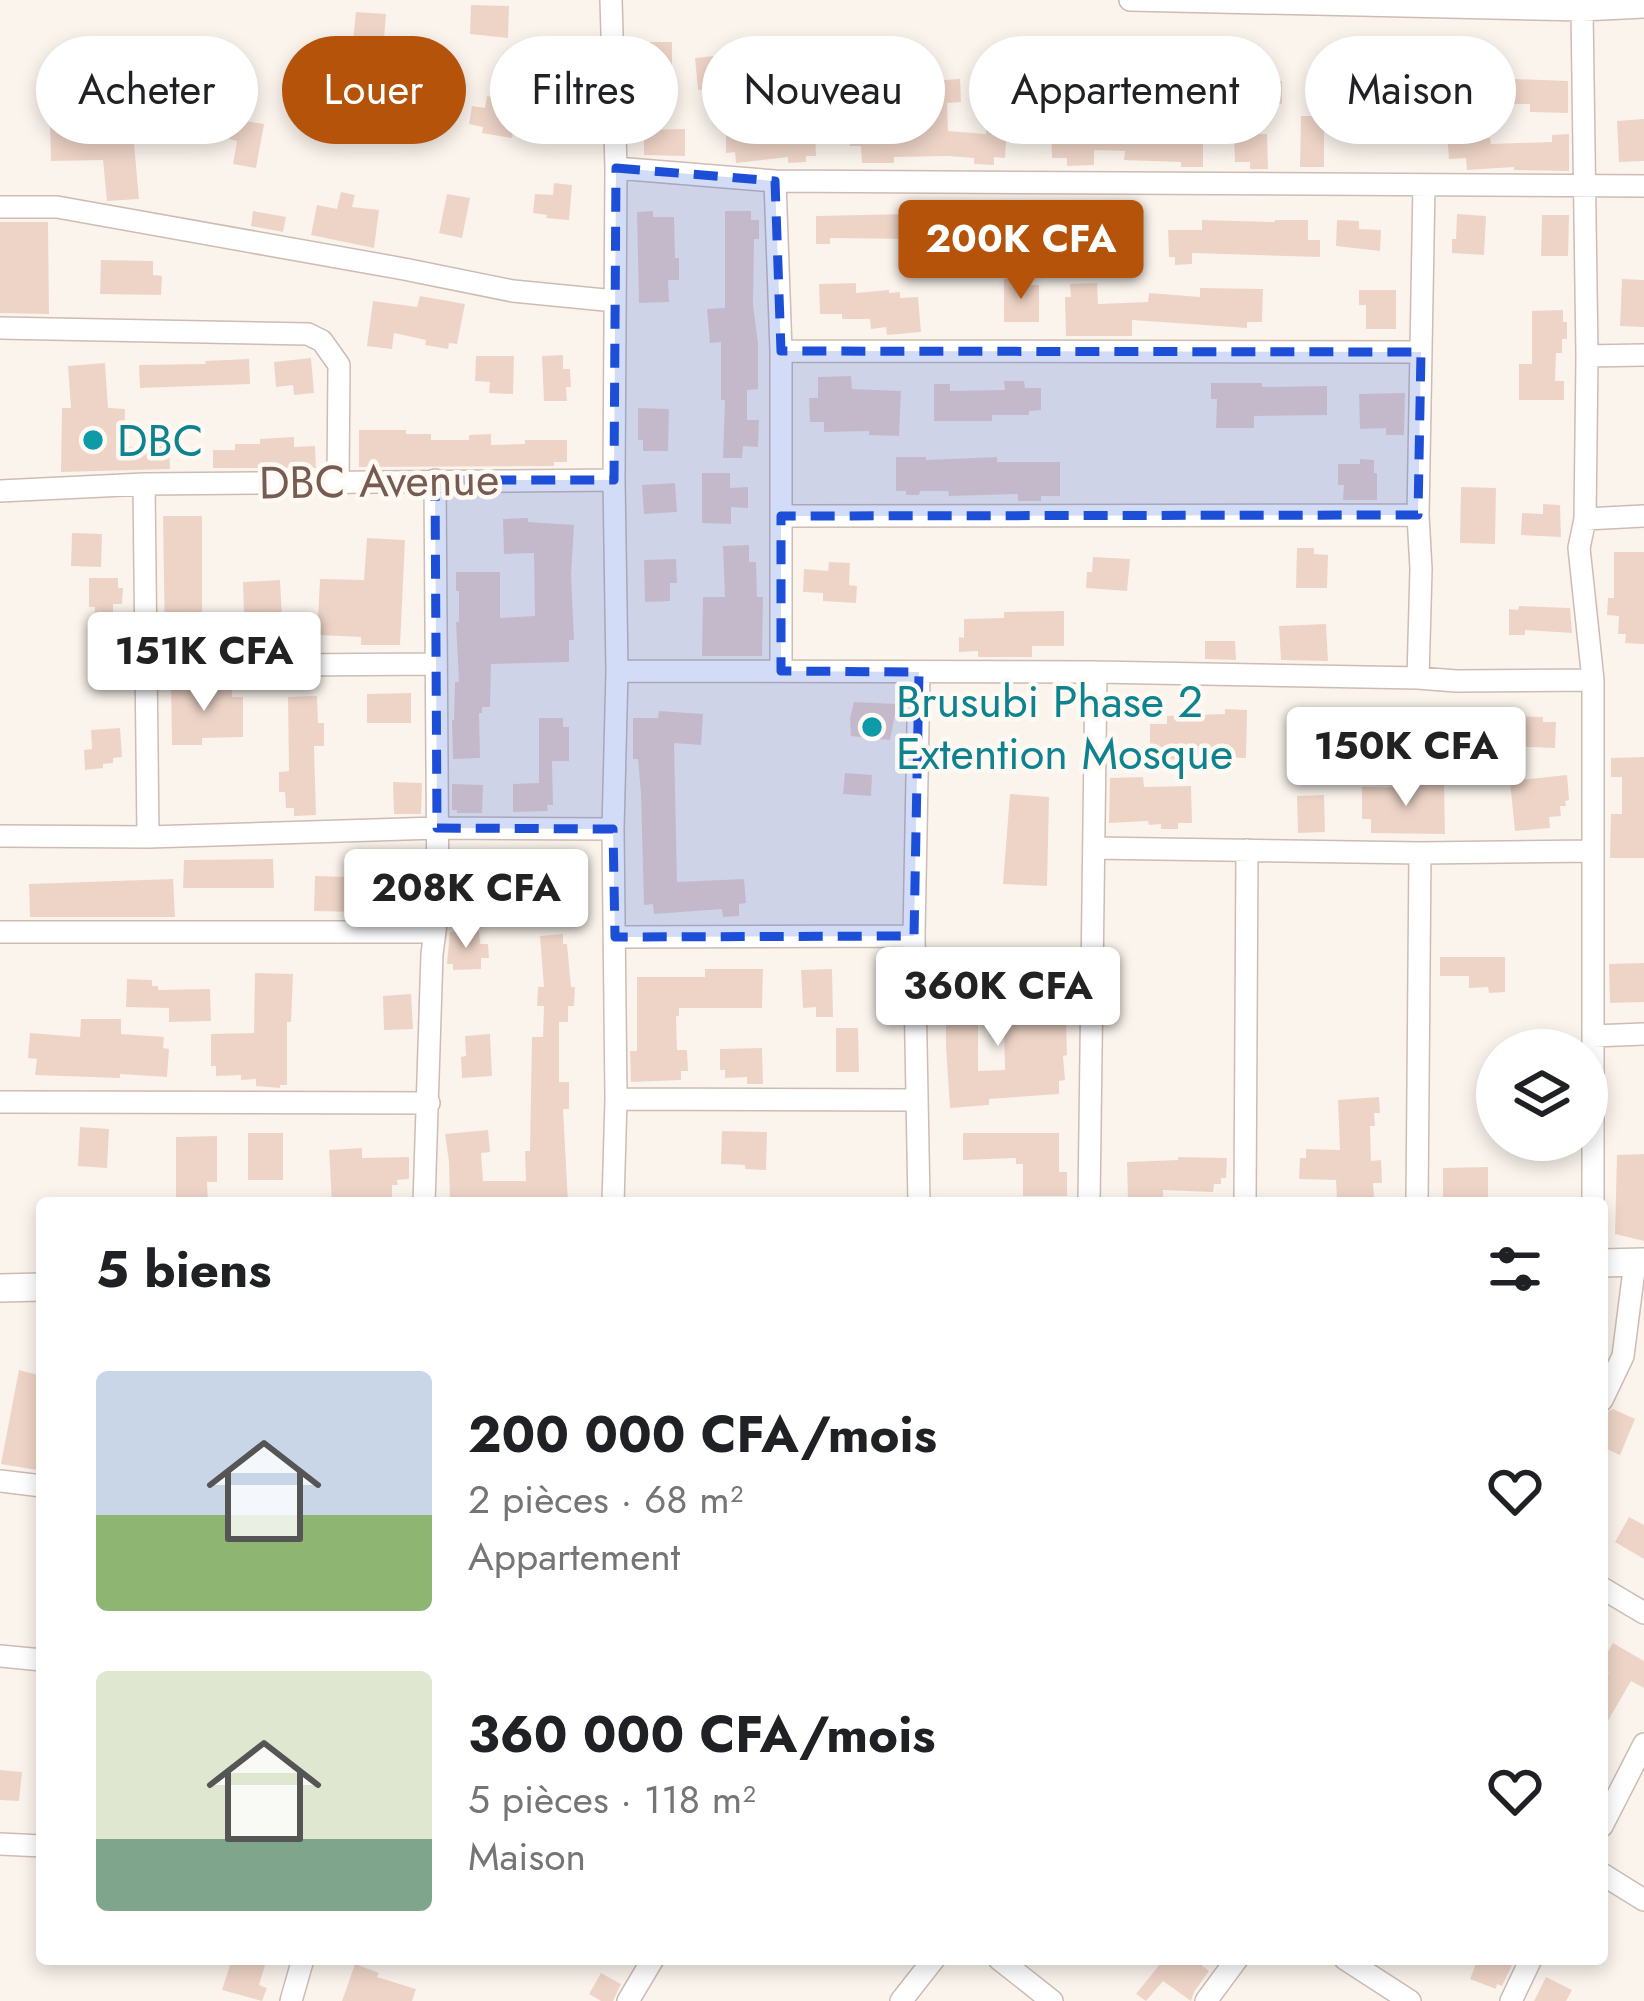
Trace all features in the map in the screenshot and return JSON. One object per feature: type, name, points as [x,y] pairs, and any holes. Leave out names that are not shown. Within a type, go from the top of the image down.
[{"type":"street","points":[[611,0],[617,671],[613,1197]]},
{"type":"street","points":[[1130,0],[1582,10],[1642,5]]},
{"type":"street","points":[[1582,10],[1587,356],[1585,519],[1579,548],[1593,680],[1593,1029]]},
{"type":"street","points":[[616,168],[775,181],[1644,186]]},
{"type":"street","points":[[775,181],[781,351],[781,671]]},
{"type":"street","points":[[1418,678],[1424,185]]},
{"type":"street","points":[[0,208],[57,207],[513,291],[615,301]]},
{"type":"street","points":[[0,328],[308,334],[322,341],[339,365],[338,481]]},
{"type":"street","points":[[781,351],[1421,352]]},
{"type":"street","points":[[1587,356],[1644,356]]},
{"type":"street","points":[[424,1197],[438,908],[435,480]]},
{"type":"street","name":"DBC Avenue","points":[[0,491],[144,484],[614,480]]},
{"type":"street","points":[[144,484],[148,837]]},
{"type":"street","points":[[781,516],[1418,515]]},
{"type":"street","points":[[1585,519],[1644,516]]},
{"type":"street","points":[[147,666],[436,664]]},
{"type":"street","points":[[617,671],[1593,680]]},
{"type":"street","points":[[919,672],[914,936],[919,1197]]},
{"type":"street","points":[[1089,1197],[1096,672]]},
{"type":"street","points":[[0,836],[613,829]]},
{"type":"street","points":[[1094,848],[1592,851]]},
{"type":"street","points":[[1245,1197],[1246,850]]},
{"type":"street","points":[[1417,1197],[1420,853]]},
{"type":"street","points":[[0,932],[434,932]]},
{"type":"street","points":[[615,937],[914,936]]},
{"type":"street","points":[[1608,1035],[1644,1034]]},
{"type":"street","points":[[616,1099],[916,1100]]},
{"type":"street","points":[[0,1102],[429,1103]]},
{"type":"street","points":[[1592,1161],[1592,1197]]},
{"type":"street","points":[[1608,1263],[1640,1262],[1623,1356],[1608,1387]]},
{"type":"street","points":[[0,1288],[36,1287]]},
{"type":"street","points":[[0,1481],[36,1485]]},
{"type":"street","points":[[1608,1592],[1644,1613]]},
{"type":"street","points":[[0,1656],[36,1659]]},
{"type":"street","points":[[1608,1814],[1644,1744]]},
{"type":"street","points":[[0,1844],[36,1846]]},
{"type":"street","points":[[1608,1878],[1644,1900]]},
{"type":"street","points":[[291,2001],[301,1965]]},
{"type":"street","points":[[628,2001],[649,1965]]},
{"type":"street","points":[[901,2001],[929,1965]]},
{"type":"street","points":[[1007,1965],[1052,2001]]},
{"type":"street","points":[[1206,2001],[1233,1965]]},
{"type":"street","points":[[1354,1965],[1410,2001]]},
{"type":"street","points":[[1511,2001],[1528,1965]]},
{"type":"highlighted area","points":[[616,168],[775,181],[781,351],[1421,352],[1418,515],[781,516],[781,671],[919,672],[914,936],[615,937],[613,829],[437,828],[435,480],[614,480]]},
{"type":"building","points":[[471,5],[509,6],[508,36],[470,34]]},
{"type":"building","points":[[356,12],[386,14],[384,36],[354,36]]},
{"type":"building","points":[[702,57],[702,90],[698,90],[695,58]]},
{"type":"building","points":[[960,79],[961,102],[947,103],[948,131],[969,133],[969,144],[1006,144],[1005,158],[994,157],[994,165],[948,156],[862,163],[861,146],[850,144],[945,144],[945,80]]},
{"type":"building","points":[[1516,79],[1568,81],[1568,113],[1530,112],[1530,104],[1516,104]]},
{"type":"building","points":[[490,96],[490,134],[469,124],[472,106],[485,108]]},
{"type":"building","points":[[1301,116],[1305,116],[1305,144],[1324,144],[1324,167],[1300,167]]},
{"type":"building","points":[[1644,119],[1644,161],[1619,162],[1617,121]]},
{"type":"building","points":[[258,123],[264,124],[256,168],[233,164],[236,144],[258,144]]},
{"type":"building","points":[[678,129],[685,129],[685,156],[644,155],[644,144],[678,144]]},
{"type":"building","points":[[1569,134],[1569,171],[1467,170],[1466,158],[1449,159],[1448,144],[1552,142],[1552,135]]},
{"type":"building","points":[[51,144],[134,144],[139,199],[107,201],[103,160],[51,161]]},
{"type":"building","points":[[726,144],[816,144],[816,156],[806,156],[806,162],[788,163],[788,157],[736,163],[735,152],[726,153]]},
{"type":"building","points":[[1052,144],[1203,144],[1203,167],[1124,160],[1125,151],[1094,150],[1094,165],[1067,166],[1067,158],[1052,158]]},
{"type":"building","points":[[1234,144],[1267,144],[1268,169],[1250,169],[1250,162],[1235,162]]},
{"type":"building","points":[[554,183],[572,185],[569,220],[533,213],[535,194],[553,195]]},
{"type":"building","points":[[341,192],[355,195],[352,207],[379,210],[374,248],[311,235],[317,205],[337,209]]},
{"type":"building","points":[[447,194],[470,198],[462,238],[439,233]]},
{"type":"building","points":[[253,211],[286,217],[283,232],[251,226]]},
{"type":"building","points":[[653,211],[653,217],[674,217],[679,280],[668,280],[669,302],[639,303],[637,212]]},
{"type":"building","points":[[725,211],[751,211],[751,220],[759,220],[759,239],[754,239],[753,305],[758,389],[747,390],[747,420],[759,420],[758,447],[743,446],[742,458],[723,458],[721,342],[710,343],[707,309],[725,308]]},
{"type":"building","points":[[907,214],[913,239],[830,238],[830,244],[816,244],[816,216]]},
{"type":"building","points":[[1457,214],[1486,216],[1484,255],[1452,253]]},
{"type":"building","points":[[1542,215],[1569,215],[1568,256],[1541,256]]},
{"type":"building","points":[[1129,218],[1128,257],[1089,256],[1084,219]]},
{"type":"building","points":[[1202,220],[1308,220],[1308,240],[1320,240],[1320,257],[1192,253],[1192,264],[1175,265],[1175,257],[1169,257],[1168,230],[1202,230]]},
{"type":"building","points":[[1337,220],[1359,221],[1359,229],[1381,230],[1380,251],[1336,246]]},
{"type":"building","points":[[0,222],[48,222],[49,314],[0,313]]},
{"type":"building","points":[[101,260],[153,261],[153,275],[162,276],[161,295],[100,294]]},
{"type":"building","points":[[1004,279],[1026,279],[1026,285],[1039,285],[1039,322],[1004,322]]},
{"type":"building","points":[[1622,279],[1644,280],[1644,327],[1620,326]]},
{"type":"building","points":[[856,283],[856,293],[889,290],[900,292],[900,298],[918,297],[921,332],[887,335],[886,327],[871,329],[870,319],[820,314],[819,284]]},
{"type":"building","points":[[1097,283],[1098,304],[1148,302],[1149,293],[1200,297],[1200,288],[1263,289],[1262,322],[1247,322],[1247,328],[1132,320],[1132,336],[1066,336],[1065,297],[1071,297],[1070,284]]},
{"type":"building","points":[[1359,290],[1396,290],[1396,329],[1366,329],[1366,305],[1359,305]]},
{"type":"building","points":[[420,296],[465,304],[457,344],[449,343],[448,349],[425,345],[426,340],[394,333],[392,349],[367,346],[373,301],[417,307]]},
{"type":"building","points":[[1563,310],[1567,339],[1562,339],[1562,353],[1556,353],[1555,381],[1564,381],[1564,400],[1519,400],[1519,364],[1532,364],[1532,311]]},
{"type":"building","points":[[563,355],[563,369],[570,369],[567,401],[544,401],[542,356]]},
{"type":"building","points":[[476,356],[514,356],[513,394],[489,393],[490,382],[475,381]]},
{"type":"building","points":[[311,358],[314,393],[294,395],[293,385],[276,387],[274,362]]},
{"type":"building","points":[[249,359],[250,384],[140,388],[139,365]]},
{"type":"building","points":[[105,363],[108,408],[125,409],[124,447],[169,446],[170,469],[61,472],[62,408],[71,408],[68,366]]},
{"type":"building","points":[[851,376],[852,389],[901,391],[899,436],[824,432],[824,422],[810,422],[809,398],[818,398],[818,377]]},
{"type":"building","points":[[1004,381],[1024,381],[1025,388],[1041,388],[1041,410],[1029,411],[1029,415],[992,415],[992,421],[934,421],[934,384],[950,384],[950,391],[1005,390]]},
{"type":"building","points":[[1211,383],[1327,386],[1327,415],[1254,416],[1254,428],[1216,428],[1217,399],[1211,399]]},
{"type":"building","points":[[1405,393],[1404,435],[1386,435],[1386,428],[1360,429],[1359,394]]},
{"type":"building","points":[[638,408],[669,409],[668,451],[643,451],[643,440],[638,440]]},
{"type":"building","points":[[359,430],[406,430],[406,434],[431,434],[431,440],[469,440],[469,435],[491,434],[491,445],[567,440],[567,462],[554,462],[554,466],[359,467]]},
{"type":"building","points":[[294,437],[294,447],[315,446],[316,468],[213,468],[213,450]]},
{"type":"building","points":[[896,457],[1060,462],[1060,496],[1018,501],[1018,494],[949,496],[948,491],[920,491],[906,495],[906,491],[896,491]]},
{"type":"building","points":[[1360,459],[1374,460],[1377,500],[1343,500],[1338,464],[1360,464]]},
{"type":"building","points":[[702,473],[730,473],[730,488],[748,487],[748,508],[731,507],[731,524],[702,523]]},
{"type":"building","points":[[675,483],[677,512],[644,514],[642,485]]},
{"type":"building","points":[[1461,487],[1496,488],[1495,544],[1460,543]]},
{"type":"building","points":[[1543,504],[1560,505],[1561,537],[1521,535],[1522,513],[1543,514]]},
{"type":"building","points":[[163,516],[202,516],[202,646],[165,646]]},
{"type":"building","points":[[528,518],[528,522],[574,525],[574,640],[569,640],[569,662],[491,664],[490,707],[482,707],[479,713],[480,758],[453,759],[452,720],[455,682],[459,682],[456,572],[500,572],[500,618],[535,616],[534,553],[504,554],[503,519]]},
{"type":"building","points":[[72,533],[102,534],[101,567],[71,566]]},
{"type":"building","points":[[367,538],[405,540],[400,645],[361,645],[361,637],[320,635],[320,650],[288,650],[288,619],[318,619],[320,579],[364,580]]},
{"type":"building","points":[[749,545],[749,562],[756,562],[757,597],[763,597],[762,656],[702,656],[703,597],[725,597],[723,546]]},
{"type":"building","points":[[1297,548],[1314,548],[1314,554],[1328,555],[1327,588],[1296,588]]},
{"type":"building","points":[[1614,552],[1644,552],[1644,644],[1625,643],[1626,634],[1618,634],[1619,616],[1607,615],[1608,598],[1614,598]]},
{"type":"building","points":[[1093,557],[1130,559],[1127,591],[1086,588]]},
{"type":"building","points":[[676,559],[677,583],[670,583],[670,601],[645,602],[644,560]]},
{"type":"building","points":[[829,562],[850,563],[849,585],[857,586],[856,603],[823,601],[823,593],[803,592],[804,569],[828,571]]},
{"type":"building","points":[[89,578],[118,578],[118,588],[123,588],[122,604],[113,604],[113,632],[122,632],[121,661],[93,661],[95,607],[89,607]]},
{"type":"building","points":[[280,580],[282,618],[256,619],[256,613],[244,614],[243,582]]},
{"type":"building","points":[[1570,608],[1572,633],[1525,630],[1525,635],[1509,635],[1509,609]]},
{"type":"building","points":[[1064,611],[1064,646],[1032,646],[1032,657],[978,657],[978,651],[959,652],[964,619],[1004,618],[1004,612]]},
{"type":"building","points":[[1326,624],[1328,661],[1281,660],[1279,626]]},
{"type":"building","points":[[1205,641],[1235,641],[1236,660],[1205,659]]},
{"type":"building","points":[[171,682],[202,682],[202,689],[232,689],[232,697],[243,697],[243,737],[172,745]]},
{"type":"building","points":[[411,693],[411,723],[367,723],[367,694]]},
{"type":"building","points":[[317,696],[324,746],[314,746],[316,815],[294,816],[294,808],[286,808],[285,792],[279,792],[279,772],[289,771],[288,697]]},
{"type":"building","name":"Brusubi Phase 2 Extention Mosque","points":[[854,702],[897,704],[890,740],[851,736]]},
{"type":"building","points":[[1225,709],[1247,710],[1246,758],[1161,759],[1162,748],[1150,748],[1150,724],[1167,724],[1167,716],[1225,714]]},
{"type":"building","points":[[659,711],[703,714],[701,745],[674,743],[677,882],[744,879],[746,903],[739,904],[739,916],[723,917],[722,909],[654,914],[653,904],[644,905],[633,718],[658,718]]},
{"type":"building","points":[[1499,711],[1500,716],[1556,722],[1555,748],[1504,746],[1504,750],[1481,753],[1480,742],[1464,744],[1460,717]]},
{"type":"building","points":[[1399,712],[1400,745],[1354,746],[1353,714]]},
{"type":"building","points":[[539,718],[563,718],[563,727],[569,727],[569,761],[552,761],[553,805],[547,805],[548,811],[513,812],[513,784],[539,783]]},
{"type":"building","points":[[120,728],[122,757],[113,758],[103,768],[85,770],[84,750],[92,749],[91,730]]},
{"type":"building","points":[[1644,757],[1644,858],[1610,858],[1611,814],[1622,814],[1622,777],[1611,777],[1611,758]]},
{"type":"building","points":[[845,773],[872,775],[871,796],[843,794]]},
{"type":"building","points":[[1567,775],[1569,800],[1560,806],[1561,816],[1549,817],[1550,828],[1515,831],[1510,781]]},
{"type":"building","points":[[1143,777],[1144,787],[1191,786],[1192,823],[1161,829],[1161,824],[1149,825],[1148,821],[1109,823],[1110,778]]},
{"type":"building","points":[[393,782],[422,783],[421,814],[394,814]]},
{"type":"building","points":[[1444,783],[1445,834],[1371,833],[1371,819],[1362,819],[1362,787]]},
{"type":"building","points":[[452,784],[483,785],[482,813],[452,810]]},
{"type":"building","points":[[1010,794],[1049,797],[1047,886],[1003,884]]},
{"type":"building","points":[[1324,795],[1325,832],[1298,833],[1297,796]]},
{"type":"building","points":[[273,859],[274,888],[183,888],[184,860]]},
{"type":"building","points":[[558,864],[556,895],[524,893],[523,902],[474,906],[474,897],[453,897],[453,865]]},
{"type":"building","points":[[315,876],[386,877],[388,914],[314,911]]},
{"type":"building","points":[[173,879],[175,917],[30,917],[29,884]]},
{"type":"building","points":[[479,931],[480,944],[488,944],[489,958],[481,958],[481,969],[453,970],[453,964],[447,964],[450,932]]},
{"type":"building","points":[[563,934],[571,987],[575,987],[568,1022],[559,1022],[559,1082],[569,1082],[569,1109],[563,1109],[568,1197],[450,1197],[445,1134],[488,1130],[490,1152],[481,1153],[483,1181],[526,1181],[532,1037],[543,1037],[544,1006],[537,1006],[538,987],[544,987],[540,936]]},
{"type":"building","points":[[978,956],[978,1071],[1005,1070],[1004,1022],[1066,1021],[1065,1080],[1059,1081],[1059,1094],[989,1099],[989,1105],[950,1108],[949,966],[960,965],[959,957]]},
{"type":"building","points":[[1440,957],[1505,957],[1505,992],[1469,988],[1469,976],[1440,976]]},
{"type":"building","points":[[1644,963],[1644,1002],[1610,1003],[1609,964]]},
{"type":"building","points":[[705,969],[763,969],[762,1008],[679,1008],[677,1050],[687,1050],[688,1071],[681,1071],[681,1080],[631,1082],[630,1051],[637,1051],[637,977],[705,977]]},
{"type":"building","points":[[832,969],[833,1017],[816,1017],[816,1007],[803,1008],[801,970]]},
{"type":"building","points":[[255,973],[293,974],[287,1085],[280,1088],[256,1086],[256,1079],[241,1080],[241,1075],[216,1076],[216,1066],[211,1066],[211,1034],[254,1033]]},
{"type":"building","points":[[127,979],[152,980],[158,990],[210,989],[211,1021],[169,1022],[169,1008],[126,1007]]},
{"type":"building","points":[[411,994],[413,1029],[384,1030],[383,996]]},
{"type":"building","points":[[81,1019],[121,1019],[121,1034],[164,1037],[163,1048],[169,1049],[167,1077],[35,1075],[37,1059],[28,1058],[30,1033],[80,1037]]},
{"type":"building","points":[[836,1028],[858,1028],[859,1072],[836,1072]]},
{"type":"building","points":[[490,1034],[492,1076],[462,1078],[465,1036]]},
{"type":"building","points":[[762,1048],[763,1084],[747,1084],[747,1077],[725,1078],[720,1049]]},
{"type":"building","points":[[1379,1097],[1380,1113],[1374,1113],[1375,1126],[1370,1126],[1371,1161],[1381,1160],[1382,1183],[1373,1183],[1374,1197],[1337,1197],[1336,1180],[1299,1179],[1300,1158],[1306,1158],[1306,1149],[1340,1150],[1338,1100]]},
{"type":"building","points":[[80,1127],[109,1129],[107,1168],[78,1166]]},
{"type":"building","points":[[722,1131],[767,1132],[766,1170],[721,1164]]},
{"type":"building","points":[[248,1133],[283,1133],[283,1180],[248,1180]]},
{"type":"building","points":[[963,1133],[1059,1133],[1059,1172],[1067,1172],[1067,1196],[1023,1196],[1023,1164],[1016,1164],[1016,1158],[963,1160]]},
{"type":"building","points":[[217,1136],[217,1182],[207,1182],[208,1197],[176,1197],[176,1137]]},
{"type":"building","points":[[362,1148],[362,1158],[409,1157],[409,1179],[392,1185],[392,1197],[332,1197],[329,1150]]},
{"type":"building","points":[[1644,1154],[1644,1241],[1615,1234],[1617,1155]]},
{"type":"building","points":[[1227,1158],[1226,1178],[1214,1184],[1213,1192],[1163,1190],[1163,1197],[1128,1197],[1127,1162]]},
{"type":"building","points":[[1488,1167],[1488,1197],[1443,1197],[1443,1168]]},
{"type":"building","points":[[19,1370],[36,1374],[36,1470],[1,1464]]},
{"type":"building","points":[[1613,1409],[1635,1419],[1620,1455],[1608,1450],[1608,1412]]},
{"type":"building","points":[[1629,1517],[1644,1525],[1644,1559],[1615,1542]]},
{"type":"building","points":[[1613,1643],[1644,1661],[1644,1688],[1631,1681],[1608,1721],[1609,1672],[1608,1652]]},
{"type":"building","points":[[0,1770],[22,1772],[19,1801],[0,1800]]},
{"type":"building","points":[[230,1965],[265,1965],[259,1985],[267,1988],[262,2001],[222,1990]]},
{"type":"building","points":[[355,1965],[416,1989],[412,2001],[342,2001]]},
{"type":"building","points":[[1159,1965],[1202,1965],[1209,1971],[1191,2001],[1163,1981],[1146,2001],[1136,1994]]},
{"type":"building","points":[[1476,1965],[1512,1965],[1496,1989],[1470,1979]]},
{"type":"building","points":[[601,1973],[621,1984],[613,2001],[589,1994]]},
{"type":"building","points":[[1546,1977],[1572,1990],[1566,2001],[1534,2001]]},
{"type":"place","name":"DBC","points":[[93,440]]},
{"type":"place","name":"Brusubi Phase 2 Extention Mosque","points":[[872,727]]}]
